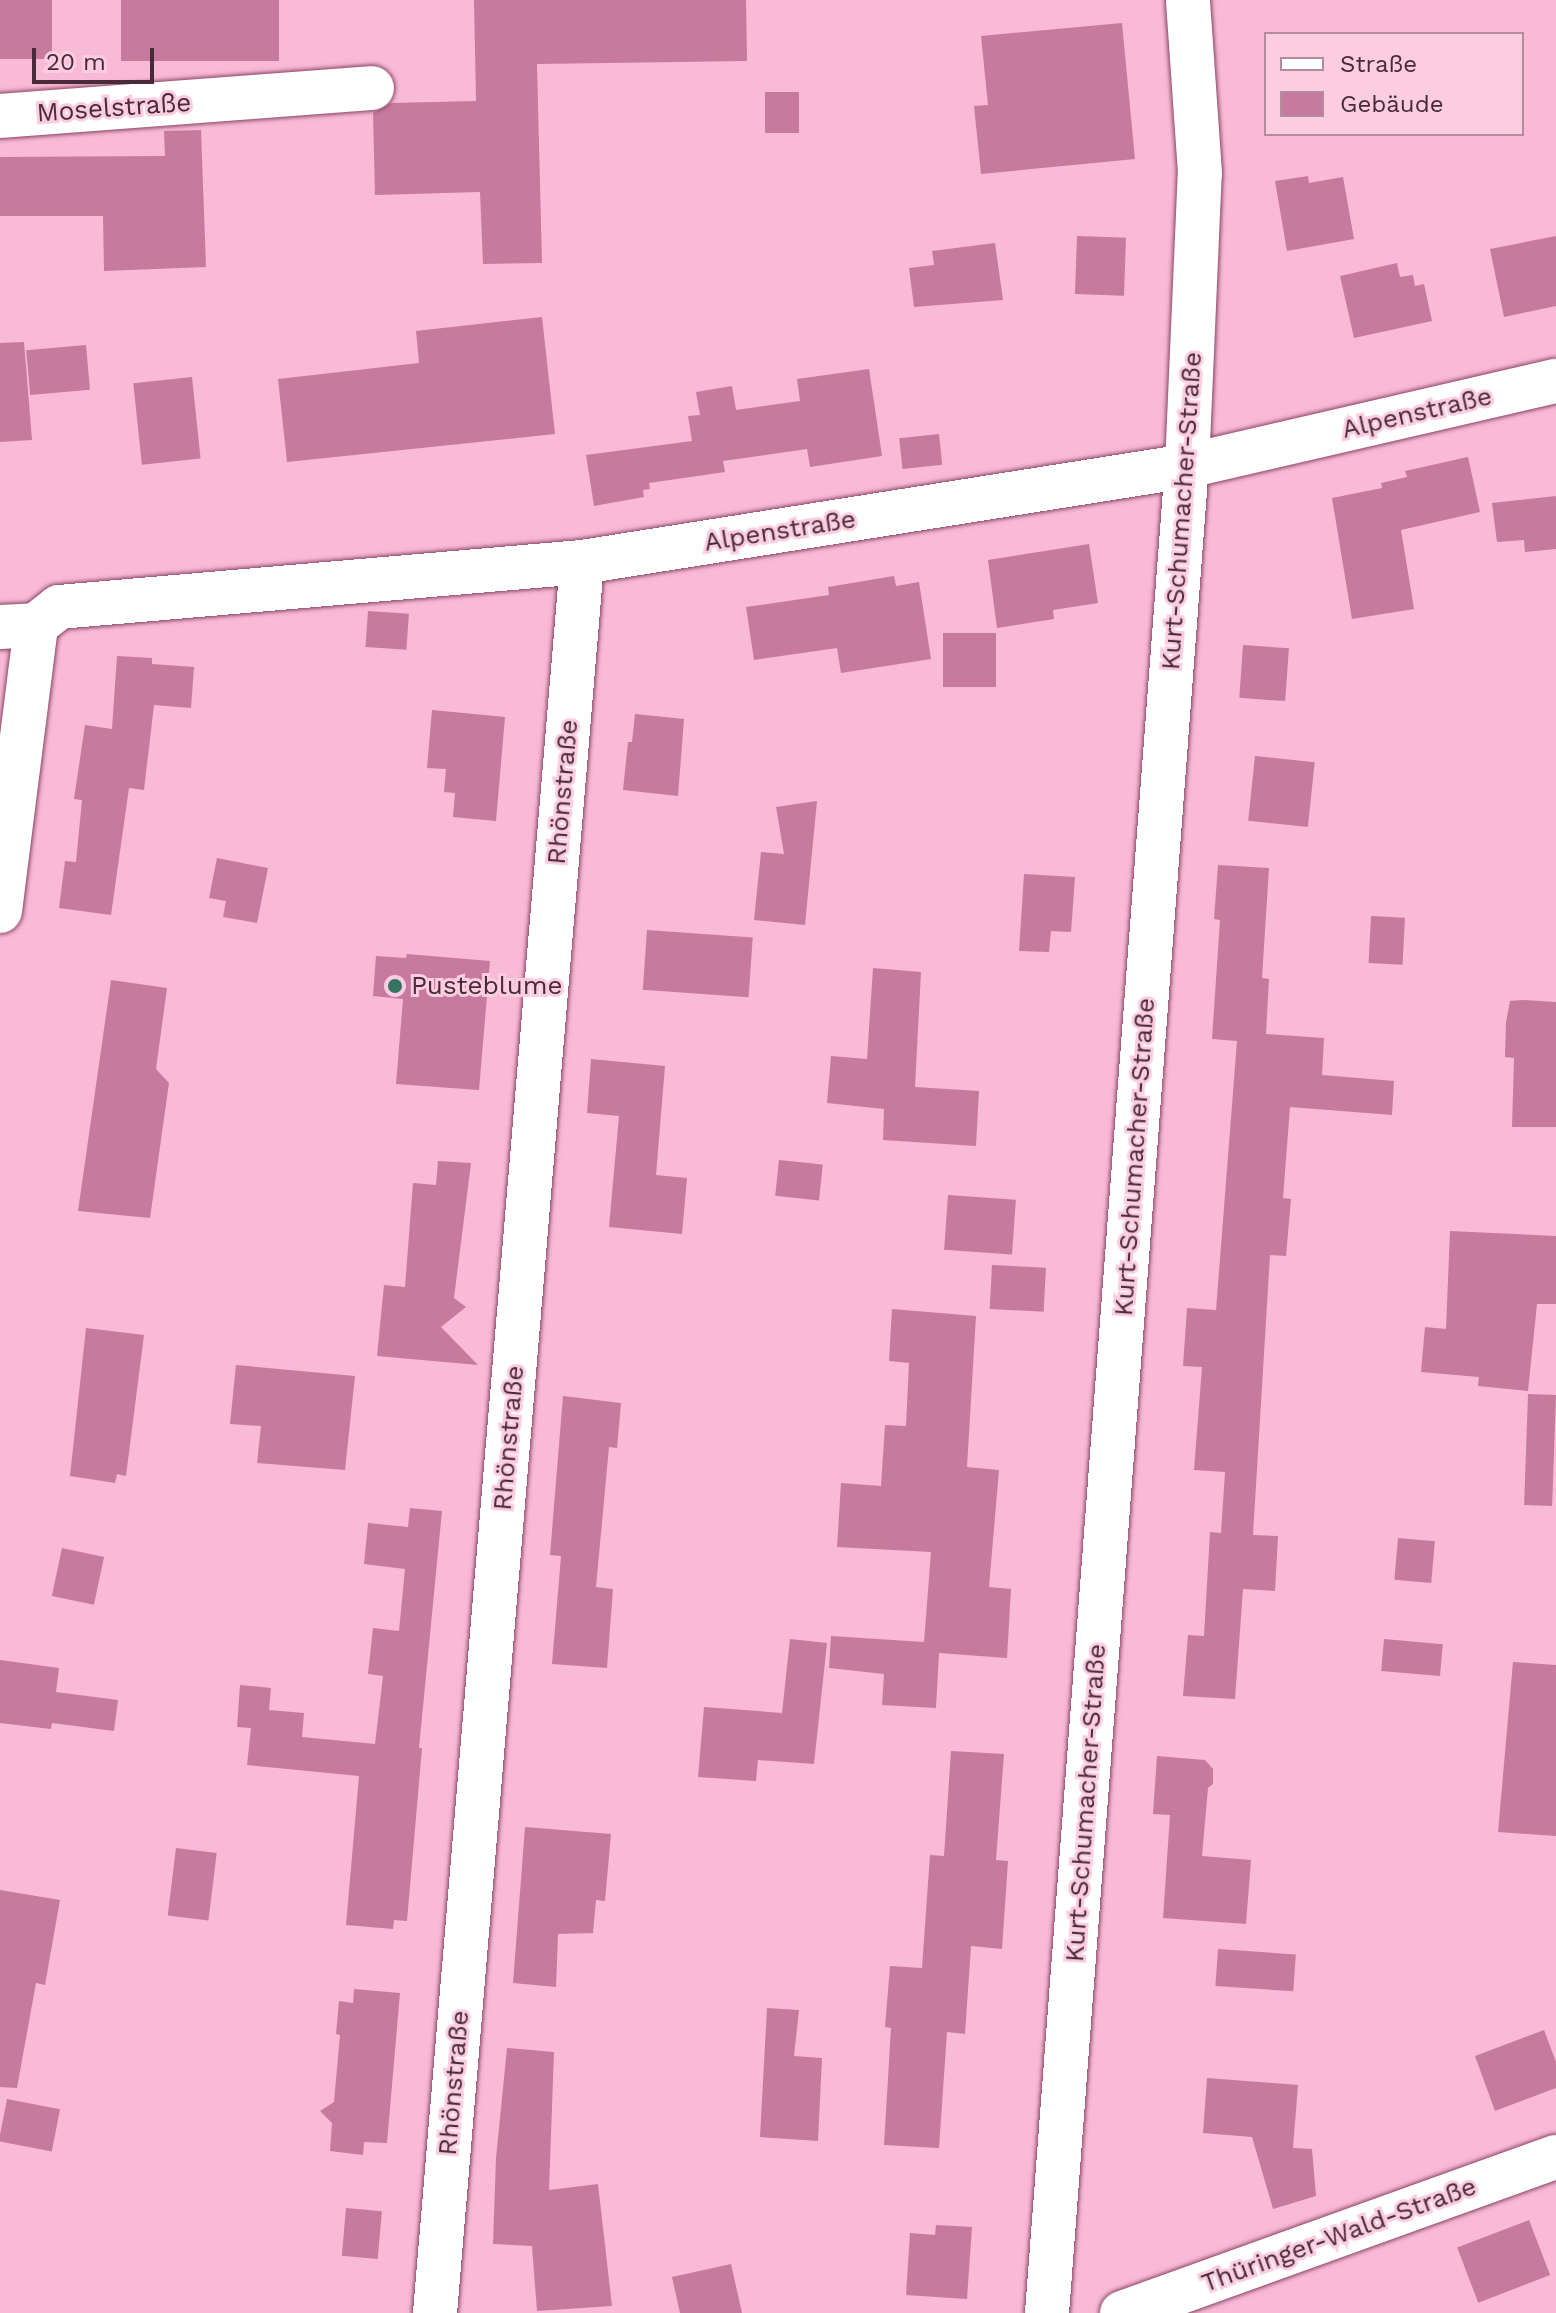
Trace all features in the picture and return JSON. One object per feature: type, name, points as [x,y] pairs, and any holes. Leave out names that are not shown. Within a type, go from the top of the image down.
[{"type":"street","name":"Kurt-Schumacher-Straße","points":[[1047,2313],[1187,466],[1200,173],[1188,0]]},
{"type":"street","name":"Moselstraße","points":[[0,116],[372,88]]},
{"type":"street","name":"Alpenstraße","points":[[18,626],[59,607],[582,562],[1187,466],[1556,381]]},
{"type":"street","name":"Rhönstraße","points":[[435,2313],[582,562]]},
{"type":"street","points":[[0,911],[18,626]]},
{"type":"street","name":"Thüringer-Wald-Straße","points":[[1122,2313],[1556,2157]]},
{"type":"building","points":[[0,0],[52,0],[52,59],[0,59]]},
{"type":"building","points":[[121,0],[279,0],[279,61],[121,61]]},
{"type":"building","points":[[474,0],[746,0],[747,61],[537,64],[542,263],[483,264],[480,192],[375,195],[373,113],[391,103],[476,101]]},
{"type":"building","points":[[1122,23],[1135,159],[981,174],[974,106],[988,105],[981,36]]},
{"type":"building","points":[[765,92],[799,92],[799,133],[765,133]]},
{"type":"building","points":[[201,130],[206,267],[104,271],[103,216],[0,216],[0,157],[165,156],[164,131]]},
{"type":"building","points":[[1308,176],[1309,183],[1343,177],[1354,239],[1287,251],[1275,181]]},
{"type":"building","points":[[1077,236],[1126,238],[1124,296],[1075,294]]},
{"type":"building","points":[[1556,236],[1556,306],[1504,317],[1490,249]]},
{"type":"building","points":[[995,243],[1003,300],[914,307],[909,268],[934,265],[932,251]]},
{"type":"building","points":[[1397,263],[1400,277],[1413,275],[1415,286],[1424,284],[1432,321],[1354,338],[1340,276]]},
{"type":"building","points":[[542,317],[555,434],[287,462],[278,379],[419,363],[416,331]]},
{"type":"building","points":[[24,342],[32,440],[0,442],[0,343]]},
{"type":"building","points":[[86,345],[90,390],[30,395],[26,350]]},
{"type":"building","points":[[869,369],[882,456],[810,467],[807,449],[723,461],[725,472],[649,483],[650,489],[643,490],[644,497],[594,506],[586,455],[692,441],[688,416],[700,415],[696,392],[732,386],[736,410],[800,401],[797,379]]},
{"type":"building","points":[[192,377],[201,459],[142,465],[133,383]]},
{"type":"building","points":[[939,434],[942,465],[902,469],[899,438]]},
{"type":"building","points":[[1468,457],[1480,512],[1401,530],[1414,609],[1352,619],[1332,498],[1382,488],[1381,483],[1407,477],[1405,471]]},
{"type":"building","points":[[1556,496],[1556,549],[1525,552],[1524,540],[1497,542],[1492,503]]},
{"type":"building","points":[[1089,544],[1098,603],[1053,610],[1054,619],[997,628],[988,560]]},
{"type":"building","points":[[894,576],[896,586],[919,582],[931,659],[841,673],[837,648],[754,660],[746,607],[829,595],[828,587]]},
{"type":"building","points":[[368,611],[409,614],[406,650],[365,647]]},
{"type":"building","points":[[943,633],[996,633],[996,687],[943,687]]},
{"type":"building","points":[[1243,645],[1289,648],[1285,701],[1239,698]]},
{"type":"building","points":[[117,656],[152,658],[152,664],[194,667],[191,708],[154,705],[144,790],[129,788],[111,915],[59,908],[65,861],[76,862],[82,800],[74,799],[85,725],[112,729]]},
{"type":"building","points":[[432,710],[505,717],[496,821],[453,817],[455,793],[444,792],[446,769],[427,768]]},
{"type":"building","points":[[635,714],[684,719],[678,796],[623,790],[628,742],[632,742]]},
{"type":"building","points":[[1255,756],[1315,762],[1308,827],[1248,821]]},
{"type":"building","points":[[817,801],[805,925],[754,920],[761,852],[784,854],[776,807]]},
{"type":"building","points":[[217,858],[268,868],[257,923],[223,917],[226,901],[209,898]]},
{"type":"building","points":[[1218,865],[1269,868],[1262,978],[1269,979],[1266,1034],[1324,1038],[1322,1075],[1394,1081],[1392,1115],[1290,1107],[1283,1198],[1291,1199],[1286,1256],[1270,1255],[1253,1535],[1278,1536],[1275,1591],[1243,1589],[1235,1699],[1183,1696],[1188,1635],[1204,1636],[1210,1532],[1221,1533],[1225,1472],[1194,1470],[1202,1367],[1183,1366],[1187,1308],[1216,1310],[1237,1041],[1212,1039],[1220,920],[1214,919]]},
{"type":"building","points":[[1024,874],[1075,877],[1071,932],[1051,931],[1049,952],[1019,951]]},
{"type":"building","points":[[1371,916],[1405,918],[1402,965],[1369,963]]},
{"type":"building","points":[[647,930],[753,937],[749,997],[643,990]]},
{"type":"building","points":[[407,954],[490,961],[479,1090],[396,1084],[403,999],[373,996],[376,956],[406,958]]},
{"type":"building","points":[[873,968],[921,972],[915,1087],[979,1091],[976,1146],[883,1140],[884,1109],[827,1103],[831,1056],[867,1059]]},
{"type":"building","points":[[111,980],[167,988],[156,1069],[169,1083],[150,1218],[78,1211]]},
{"type":"building","points":[[1510,1001],[1556,1002],[1556,1127],[1512,1127],[1514,1058],[1505,1057],[1506,1022]]},
{"type":"building","points":[[591,1059],[665,1066],[656,1175],[687,1178],[682,1234],[609,1227],[619,1116],[587,1113]]},
{"type":"building","points":[[779,1160],[823,1165],[819,1200],[775,1196]]},
{"type":"building","points":[[438,1161],[471,1163],[454,1298],[466,1307],[441,1327],[478,1365],[377,1356],[384,1285],[405,1287],[413,1183],[436,1185]]},
{"type":"building","points":[[948,1195],[1016,1200],[1012,1255],[944,1250]]},
{"type":"building","points":[[1450,1231],[1556,1236],[1556,1304],[1537,1304],[1528,1391],[1478,1386],[1479,1377],[1421,1372],[1425,1327],[1446,1329]]},
{"type":"building","points":[[992,1265],[1046,1268],[1044,1312],[990,1309]]},
{"type":"building","points":[[892,1309],[976,1316],[967,1467],[999,1470],[989,1587],[1011,1589],[1007,1658],[939,1653],[936,1708],[882,1705],[884,1674],[829,1668],[831,1636],[924,1642],[931,1552],[837,1547],[841,1483],[881,1486],[885,1425],[906,1426],[909,1363],[889,1361]]},
{"type":"building","points":[[86,1328],[144,1335],[126,1476],[117,1474],[115,1483],[70,1476]]},
{"type":"building","points":[[236,1365],[355,1376],[345,1470],[257,1463],[261,1426],[230,1424]]},
{"type":"building","points":[[1528,1394],[1556,1395],[1552,1506],[1524,1505]]},
{"type":"building","points":[[563,1396],[621,1403],[617,1448],[609,1447],[596,1587],[613,1589],[607,1668],[552,1664],[561,1556],[550,1555]]},
{"type":"building","points":[[410,1508],[442,1511],[419,1748],[422,1748],[407,1921],[394,1920],[393,1929],[346,1925],[359,1776],[247,1765],[251,1728],[237,1727],[240,1685],[271,1688],[269,1710],[304,1713],[302,1737],[375,1744],[383,1676],[368,1674],[373,1628],[399,1631],[405,1569],[364,1564],[368,1523],[408,1527]]},
{"type":"building","points":[[1398,1538],[1435,1541],[1431,1583],[1394,1580]]},
{"type":"building","points":[[62,1548],[104,1557],[94,1605],[52,1596]]},
{"type":"building","points":[[790,1639],[827,1643],[814,1764],[758,1760],[756,1781],[698,1777],[704,1707],[782,1713]]},
{"type":"building","points":[[1384,1639],[1443,1644],[1440,1676],[1381,1671]]},
{"type":"building","points":[[0,1660],[59,1668],[56,1692],[118,1700],[114,1731],[52,1723],[51,1729],[0,1723]]},
{"type":"building","points":[[1513,1662],[1556,1665],[1556,1836],[1498,1832]]},
{"type":"building","points":[[951,1751],[1004,1754],[996,1860],[1008,1861],[1002,1949],[971,1946],[965,2034],[947,2032],[939,2148],[884,2145],[891,2028],[885,2027],[890,1966],[922,1968],[930,1855],[944,1856]]},
{"type":"building","points":[[1157,1756],[1205,1760],[1213,1769],[1213,1784],[1208,1788],[1202,1856],[1251,1860],[1246,1924],[1163,1918],[1170,1815],[1153,1814]]},
{"type":"building","points":[[525,1827],[611,1834],[605,1901],[596,1900],[593,1933],[558,1934],[556,1987],[513,1983]]},
{"type":"building","points":[[176,1848],[217,1853],[208,1920],[168,1915]]},
{"type":"building","points":[[0,1890],[60,1900],[45,1985],[36,1983],[17,2088],[0,2087]]},
{"type":"building","points":[[1218,1949],[1296,1954],[1293,1991],[1215,1986]]},
{"type":"building","points":[[354,1989],[400,1993],[387,2143],[364,2142],[363,2155],[330,2151],[332,2123],[320,2111],[334,2102],[340,2035],[336,2034],[339,2001],[353,2003]]},
{"type":"building","points":[[767,2008],[799,2010],[794,2056],[822,2058],[818,2141],[760,2137]]},
{"type":"building","points":[[1544,2030],[1556,2062],[1556,2088],[1495,2111],[1475,2056]]},
{"type":"building","points":[[507,2048],[554,2052],[549,2190],[598,2184],[612,2306],[537,2311],[532,2246],[493,2244],[496,2158]]},
{"type":"building","points":[[1207,2078],[1298,2085],[1293,2148],[1312,2149],[1316,2196],[1273,2209],[1252,2137],[1203,2133]]},
{"type":"building","points":[[7,2099],[60,2109],[52,2152],[0,2141]]},
{"type":"building","points":[[346,2208],[382,2211],[378,2259],[342,2256]]},
{"type":"building","points":[[1529,2220],[1550,2275],[1478,2303],[1457,2248]]},
{"type":"building","points":[[936,2225],[972,2227],[967,2299],[906,2295],[910,2233],[935,2235]]},
{"type":"building","points":[[731,2264],[742,2313],[680,2313],[672,2277]]},
{"type":"place","name":"Pusteblume","points":[[395,986]]}]
